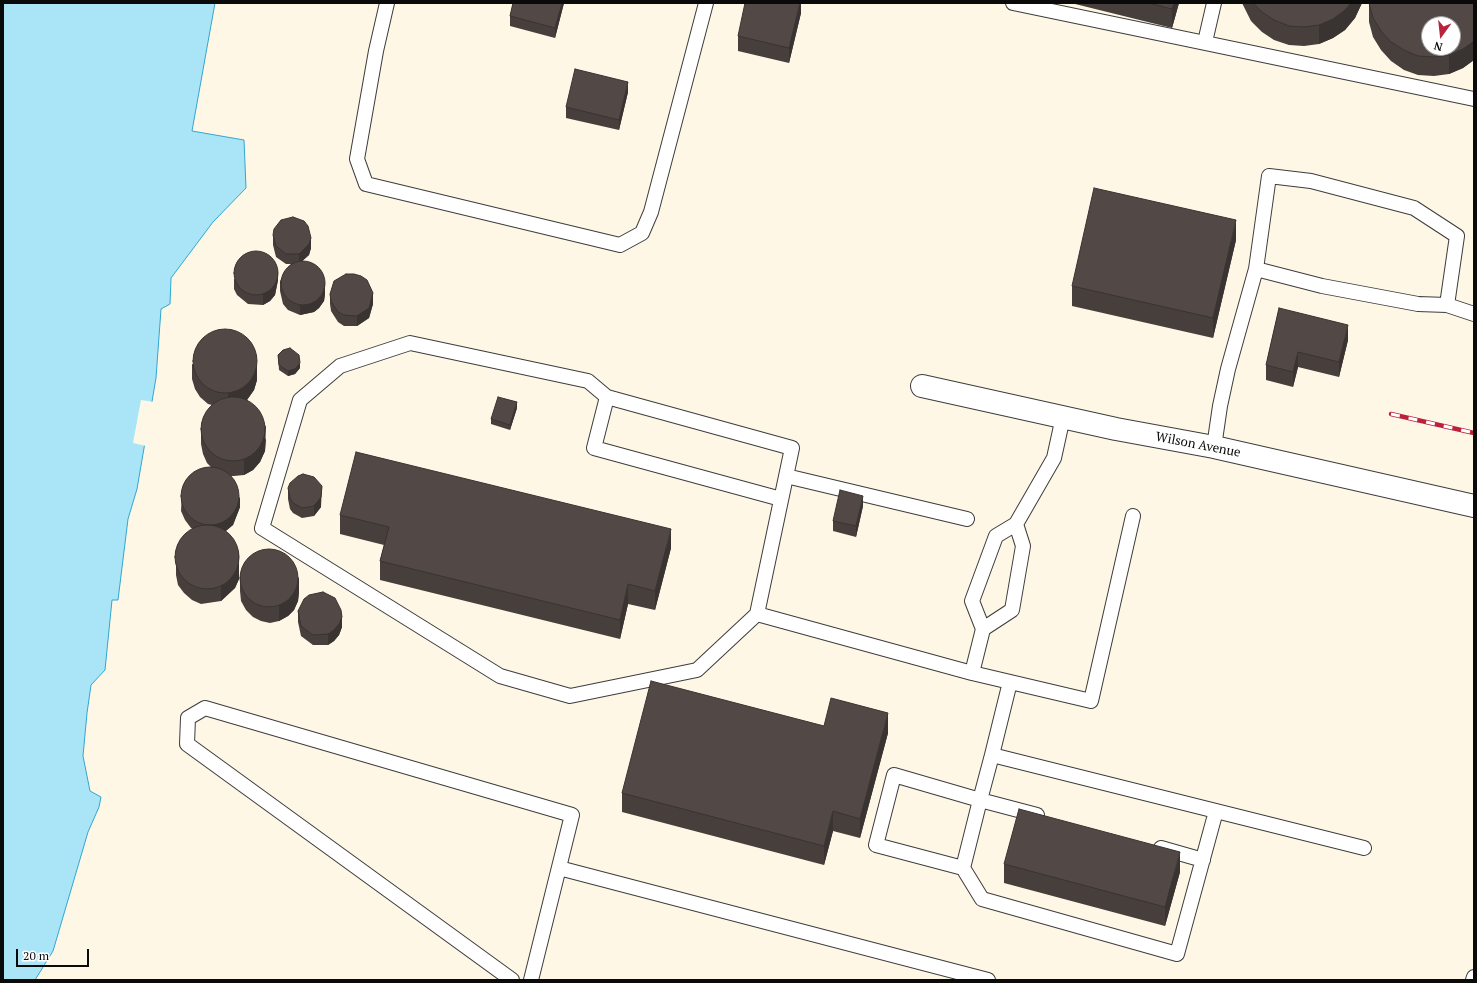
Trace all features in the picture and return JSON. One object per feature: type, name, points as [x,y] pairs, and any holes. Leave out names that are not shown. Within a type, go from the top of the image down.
[{"type":"street","name":"Wilson Avenue","points":[[922,386],[1063,417],[1214,447],[1474,506]]},
{"type":"lane","points":[[387,3],[376,51],[358,159],[366,184],[620,245],[642,233],[651,212],[706,3]]},
{"type":"lane","points":[[1013,3],[1474,99]]},
{"type":"lane","points":[[1205,42],[1214,3]]},
{"type":"lane","points":[[1214,447],[1220,406],[1228,369],[1256,269],[1269,176],[1311,181],[1414,208],[1457,236],[1447,304]]},
{"type":"lane","points":[[1256,269],[1322,286],[1418,304],[1447,304],[1474,314]]},
{"type":"lane","points":[[410,343],[588,381],[607,397],[792,448],[786,476],[757,614],[697,670],[570,696],[500,676],[262,528],[300,400],[340,366],[410,343]]},
{"type":"lane","points":[[607,397],[594,448],[781,499]]},
{"type":"lane","points":[[972,673],[983,629],[972,600],[996,536],[1016,524],[1054,458],[1063,417]]},
{"type":"lane","points":[[786,476],[967,519]]},
{"type":"lane","points":[[757,614],[972,673],[1092,701],[1133,516]]},
{"type":"lane","points":[[983,629],[1012,610],[1023,546],[1016,524]]},
{"type":"lane","points":[[963,868],[1010,682]]},
{"type":"lane","points":[[512,980],[187,744],[188,718],[205,708],[572,815],[531,980]]},
{"type":"lane","points":[[992,755],[1364,848]]},
{"type":"lane","points":[[1050,818],[980,800],[894,775],[876,845],[963,868],[982,899],[1177,954],[1216,812]]},
{"type":"lane","points":[[1149,845],[1203,860]]},
{"type":"lane","points":[[559,868],[988,980]]},
{"type":"water","points":[[3,3],[215,3],[192,131],[244,140],[246,188],[213,222],[171,278],[170,304],[161,309],[156,378],[137,489],[128,519],[118,600],[112,600],[105,670],[91,685],[87,713],[83,756],[90,791],[101,797],[99,807],[88,832],[53,951],[35,980],[3,980]]},
{"type":"pier","points":[[141,400],[154,402],[146,446],[133,443]]},
{"type":"building","points":[[513,3],[562,3],[555,28],[510,16]]},
{"type":"building","points":[[745,3],[800,3],[789,48],[738,36]]},
{"type":"building","points":[[1149,3],[1174,3],[1172,9]]},
{"type":"building","points":[[1253,3],[1351,3],[1345,10],[1333,19],[1319,25],[1304,27],[1289,26],[1274,20],[1262,12]]},
{"type":"building","points":[[1369,3],[1474,3],[1474,41],[1461,50],[1461,16],[1421,16],[1421,56],[1442,56],[1434,57],[1418,56],[1391,42],[1381,31],[1373,18]]},
{"type":"building","points":[[575,69],[628,82],[619,120],[566,107]]},
{"type":"building","points":[[1094,188],[1236,220],[1213,318],[1072,286]]},
{"type":"building","points":[[293,217],[304,221],[308,226],[311,238],[309,244],[299,254],[286,254],[276,246],[273,235],[274,229],[281,220]]},
{"type":"building","points":[[256,251],[268,255],[274,261],[278,273],[274,285],[268,291],[256,295],[244,291],[238,285],[234,273],[238,261],[244,255]]},
{"type":"building","points":[[303,261],[315,265],[321,271],[325,283],[321,295],[315,301],[303,305],[291,301],[285,295],[281,283],[285,271],[291,265]]},
{"type":"building","points":[[346,274],[361,276],[367,280],[373,293],[369,308],[357,316],[344,315],[338,312],[331,301],[330,294],[334,281]]},
{"type":"building","points":[[1279,308],[1348,325],[1339,362],[1298,352],[1293,372],[1266,365]]},
{"type":"building","points":[[219,329],[231,329],[248,338],[255,349],[257,361],[255,373],[248,384],[231,393],[219,393],[207,388],[198,379],[193,367],[193,355],[198,343],[207,334]]},
{"type":"building","points":[[290,348],[299,355],[300,363],[295,369],[288,371],[279,365],[278,355],[283,350]]},
{"type":"building","points":[[233,397],[245,399],[256,406],[263,417],[265,429],[263,441],[256,452],[245,459],[233,461],[221,459],[210,452],[203,441],[201,429],[203,417],[210,406],[221,399]]},
{"type":"building","points":[[498,397],[517,402],[510,425],[491,419]]},
{"type":"building","points":[[356,452],[671,529],[655,591],[628,584],[620,620],[380,561],[389,527],[340,515]]},
{"type":"building","points":[[210,467],[221,469],[234,480],[237,485],[239,496],[237,507],[226,520],[221,523],[210,525],[199,523],[186,512],[183,507],[181,496],[183,485],[194,472],[199,469]]},
{"type":"building","points":[[303,474],[314,477],[322,486],[321,497],[314,506],[302,508],[293,503],[290,498],[288,488],[290,483],[298,476]]},
{"type":"building","points":[[840,490],[863,496],[856,526],[833,521]]},
{"type":"building","points":[[207,525],[225,531],[233,539],[239,557],[233,575],[225,583],[207,589],[189,583],[181,575],[175,557],[181,539],[189,531]]},
{"type":"building","points":[[263,549],[275,549],[290,557],[298,572],[298,584],[290,599],[275,607],[263,607],[248,599],[240,584],[240,572],[248,557]]},
{"type":"building","points":[[323,592],[335,598],[341,610],[342,617],[339,624],[328,634],[313,635],[301,626],[298,611],[304,599],[309,595]]},
{"type":"building","points":[[651,681],[824,726],[831,698],[888,713],[860,819],[833,811],[824,846],[622,793]]},
{"type":"building","points":[[1019,809],[1180,852],[1165,907],[1004,864]]},
{"type":"railway","points":[[1391,414],[1474,433]]}]
